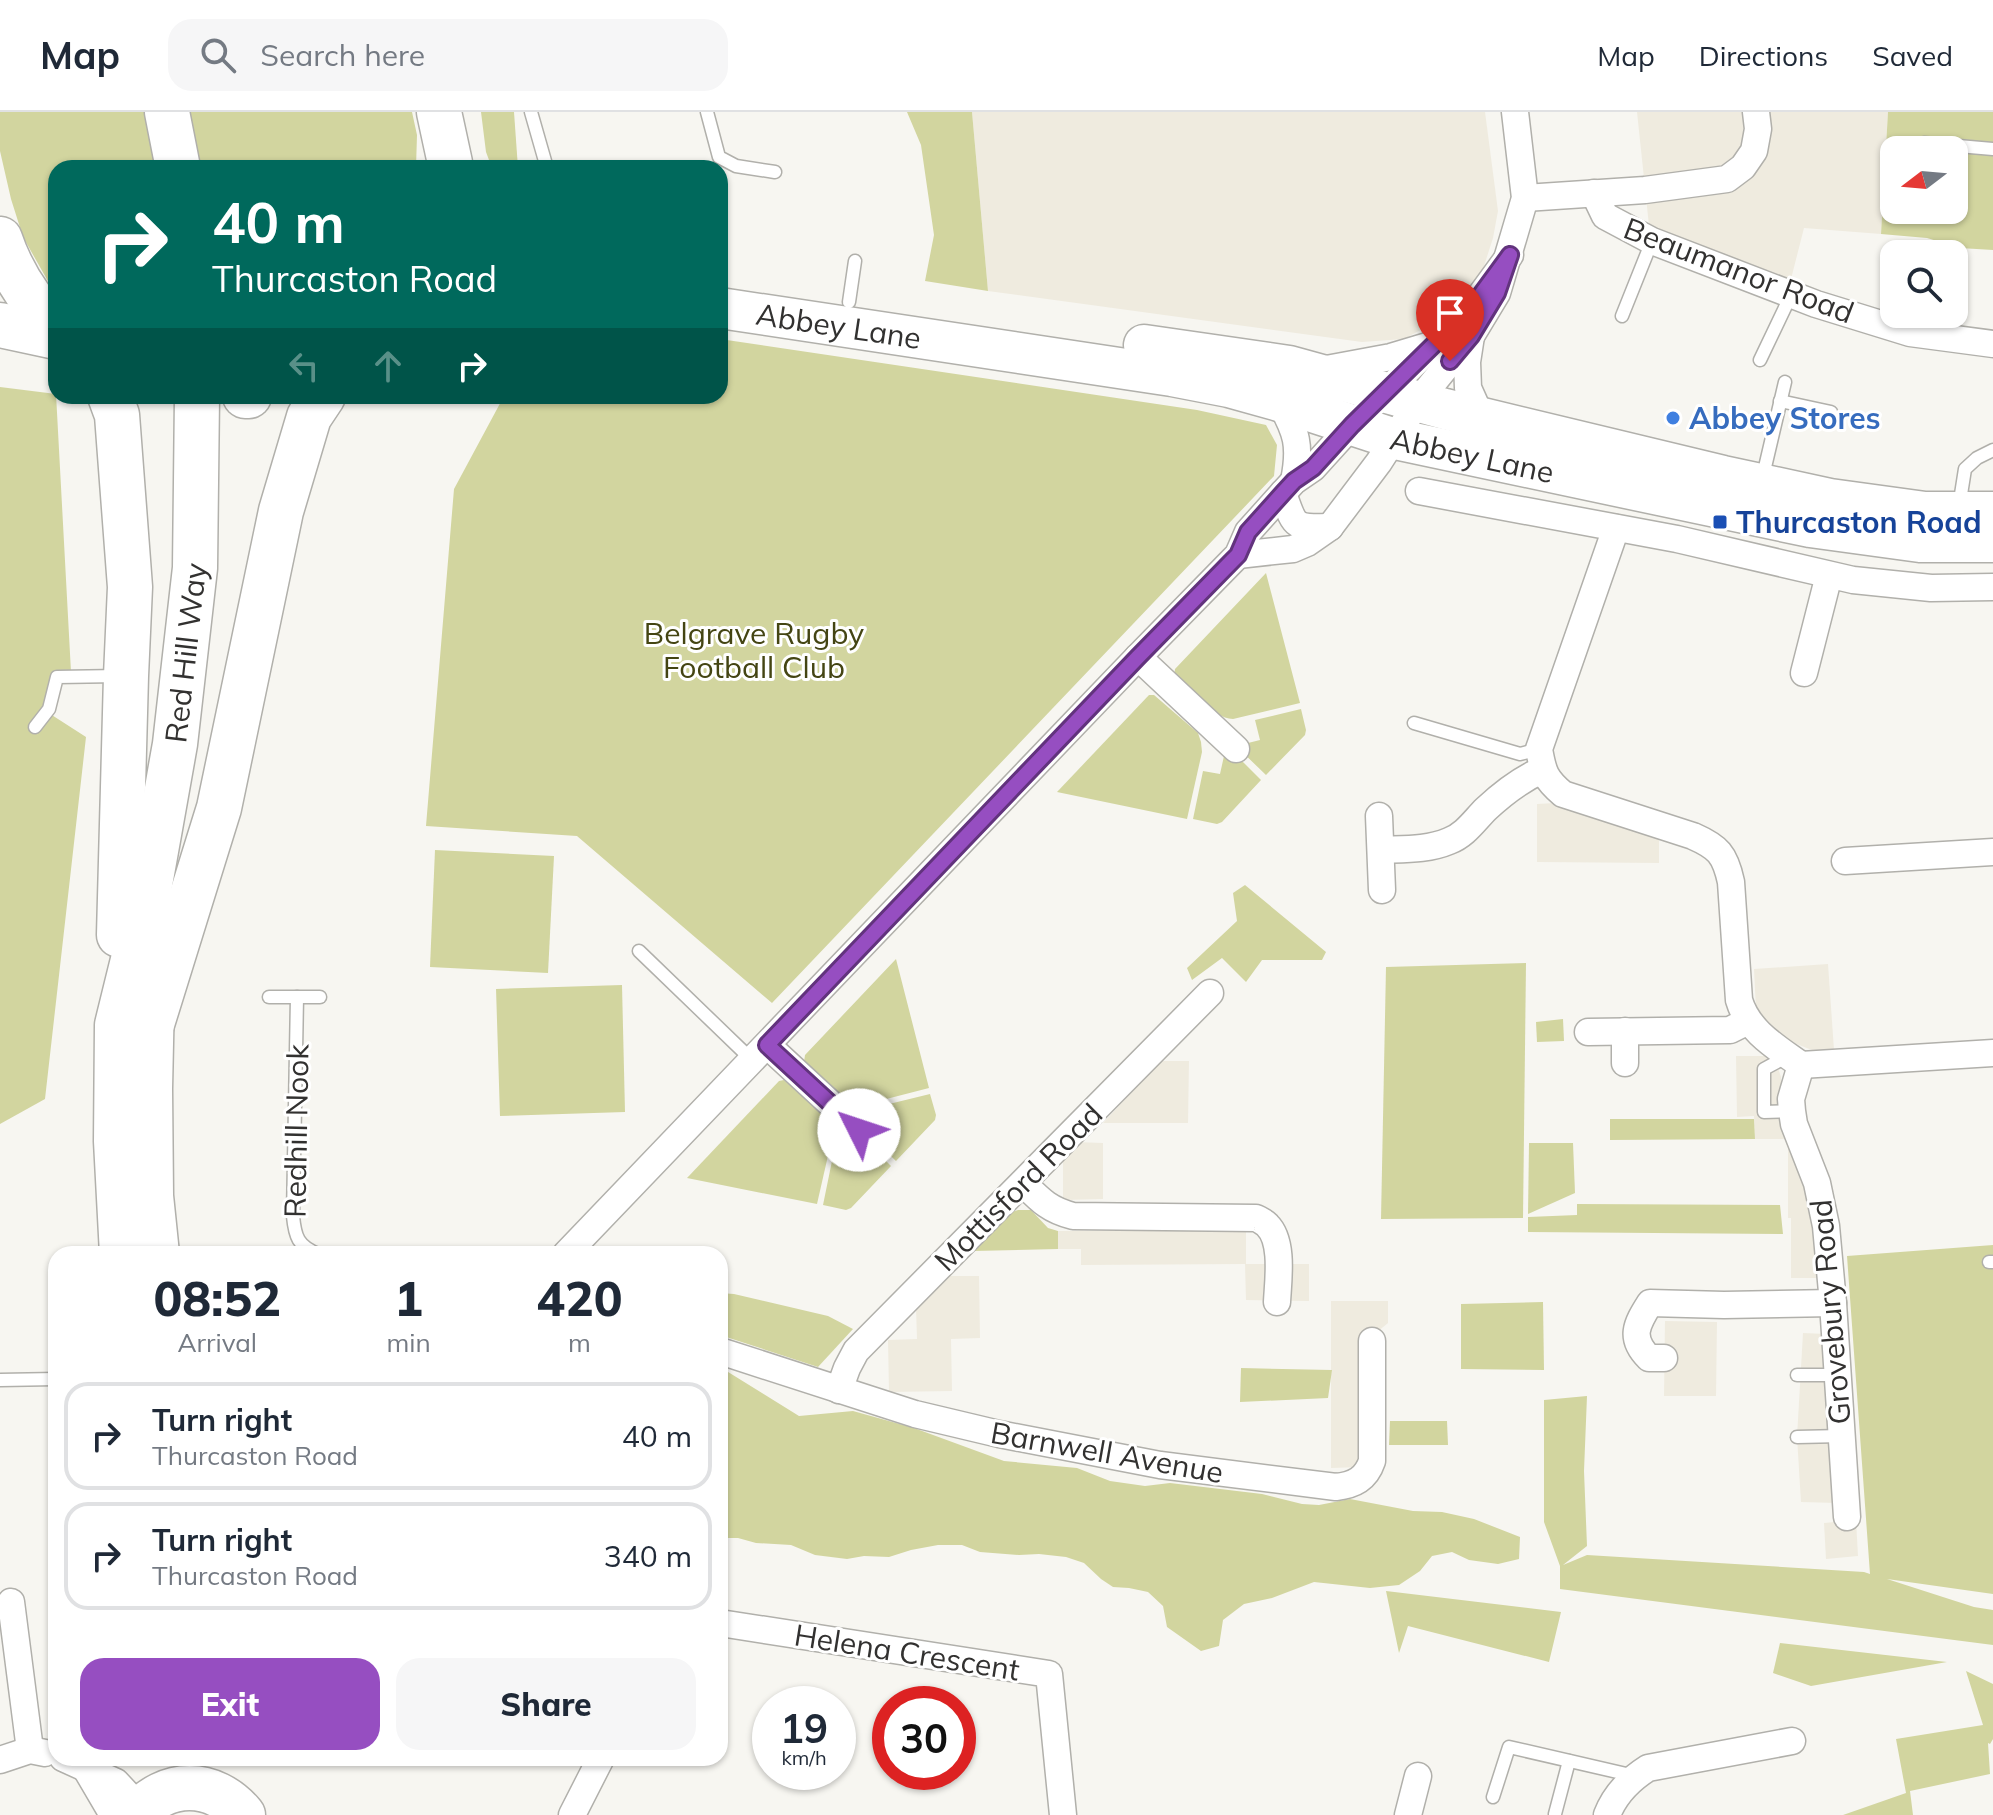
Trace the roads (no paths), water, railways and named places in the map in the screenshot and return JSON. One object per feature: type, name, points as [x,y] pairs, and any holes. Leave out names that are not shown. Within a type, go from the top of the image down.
[{"type":"highway","points":[[167,112],[176,160]]},
{"type":"highway","points":[[439,112],[450,160]]},
{"type":"highway","points":[[0,239],[26,292],[48,320]]},
{"type":"highway","points":[[0,325],[48,335]]},
{"type":"highway","points":[[113,404],[117,415],[130,587],[126,676],[134,1026]]},
{"type":"highway","name":"Red Hill Way","points":[[122,1246],[116,1141],[134,1026],[146,907],[175,744],[195,568],[197,404]]},
{"type":"highway","points":[[134,1026],[219,808],[281,511],[309,417],[318,404]]},
{"type":"highway","name":"Red Hill Way","points":[[134,1026],[156,1246]]},
{"type":"highway","points":[[134,1811],[152,1766]]},
{"type":"highway","points":[[134,1811],[161,1794],[179,1788],[222,1789]]},
{"type":"main road","name":"Abbey Lane","points":[[728,281],[1289,366],[1481,417],[1830,499],[1925,512],[1975,512]]},
{"type":"main road","name":"Abbey Lane","points":[[728,309],[1229,387],[1395,439],[1810,527],[1920,542],[1993,542]]},
{"type":"street","points":[[574,1246],[1238,555],[1248,532],[1288,487],[1313,468],[1352,425],[1402,396],[1471,336],[1497,293],[1525,198],[1515,112]]},
{"type":"street","points":[[1525,198],[1645,190],[1727,179],[1743,167],[1754,151],[1758,129],[1756,112]]},
{"type":"street","name":"Beaumanor Road","points":[[1594,193],[1605,216],[1652,241],[1791,294],[1910,333],[1993,344]]},
{"type":"street","points":[[1238,555],[1293,549],[1330,527],[1395,439],[1402,396],[1436,343],[1472,307],[1510,255]]},
{"type":"street","points":[[1471,336],[1467,362],[1468,388],[1481,417]]},
{"type":"street","points":[[1310,372],[1391,357],[1436,343]]},
{"type":"street","points":[[1279,401],[1297,440],[1298,460],[1288,487],[1291,517],[1305,527],[1330,527]]},
{"type":"street","points":[[1419,491],[1677,539],[1853,580],[1931,588],[1993,587]]},
{"type":"street","points":[[1382,850],[1434,846],[1451,841],[1527,777],[1541,760],[1616,528]]},
{"type":"street","points":[[1804,673],[1829,575]]},
{"type":"street","points":[[1138,657],[1236,749]]},
{"type":"street","points":[[1541,760],[1550,783],[1563,794],[1693,836],[1721,852],[1731,882],[1739,1000],[1748,1021],[1759,1033],[1795,1060],[1993,1053]]},
{"type":"street","points":[[1379,816],[1382,890]]},
{"type":"street","points":[[1845,861],[1993,852]]},
{"type":"street","name":"Mottisford Road","points":[[839,1390],[856,1351],[1210,993]]},
{"type":"street","points":[[1588,1032],[1730,1030],[1748,1021]]},
{"type":"street","points":[[1625,1031],[1625,1063]]},
{"type":"street","points":[[760,1052],[859,1130]]},
{"type":"street","name":"Grovebury Road","points":[[1795,1060],[1791,1099],[1794,1124],[1822,1202],[1833,1303],[1847,1517]]},
{"type":"street","points":[[1023,1183],[1044,1205],[1073,1216],[1256,1218],[1267,1224],[1278,1246],[1277,1302]]},
{"type":"street","points":[[1664,1358],[1649,1358],[1640,1349],[1636,1334],[1639,1319],[1650,1303],[1833,1303]]},
{"type":"street","name":"Barnwell Avenue","points":[[728,1354],[915,1414],[1079,1451],[1220,1474],[1349,1486],[1369,1472],[1372,1461],[1372,1341]]},
{"type":"street","points":[[0,1760],[43,1752],[11,1602]]},
{"type":"street","name":"Helena Crescent","points":[[728,1624],[1049,1674],[1063,1815]]},
{"type":"street","points":[[1607,1815],[1614,1798],[1635,1776],[1648,1768],[1792,1741]]},
{"type":"street","points":[[79,1766],[116,1782],[134,1811]]},
{"type":"street","points":[[572,1815],[597,1766]]},
{"type":"street","points":[[1408,1815],[1418,1776]]},
{"type":"lane","points":[[531,112],[545,160]]},
{"type":"lane","points":[[707,112],[719,157],[725,160]]},
{"type":"lane","points":[[1968,147],[1993,149]]},
{"type":"lane","points":[[728,162],[736,166],[775,172]]},
{"type":"lane","points":[[1622,316],[1652,241]]},
{"type":"lane","points":[[849,302],[855,261]]},
{"type":"lane","points":[[1760,360],[1791,294]]},
{"type":"lane","points":[[1761,484],[1785,382]]},
{"type":"lane","points":[[1780,401],[1831,412]]},
{"type":"lane","points":[[1975,512],[1965,469],[1993,450]]},
{"type":"lane","points":[[35,727],[49,709],[57,677],[126,676]]},
{"type":"lane","points":[[1414,723],[1541,760]]},
{"type":"lane","points":[[639,951],[760,1052]]},
{"type":"lane","points":[[269,997],[320,997]]},
{"type":"lane","name":"Redhill Nook","points":[[297,997],[293,1216],[295,1233],[303,1246]]},
{"type":"lane","points":[[1797,1375],[1838,1375]]},
{"type":"lane","points":[[0,1380],[48,1379]]},
{"type":"lane","points":[[1797,1437],[1842,1436]]},
{"type":"lane","points":[[1493,1797],[1509,1747],[1635,1776]]},
{"type":"lane","points":[[1555,1814],[1569,1761]]},
{"type":"place","name":"Abbey Stores","points":[[1673,418]]},
{"type":"place","name":"Thurcaston Road","points":[[1720,522]]},
{"type":"park label","name":"Belgrave Rugby Football Club","points":[[754,650]]}]
